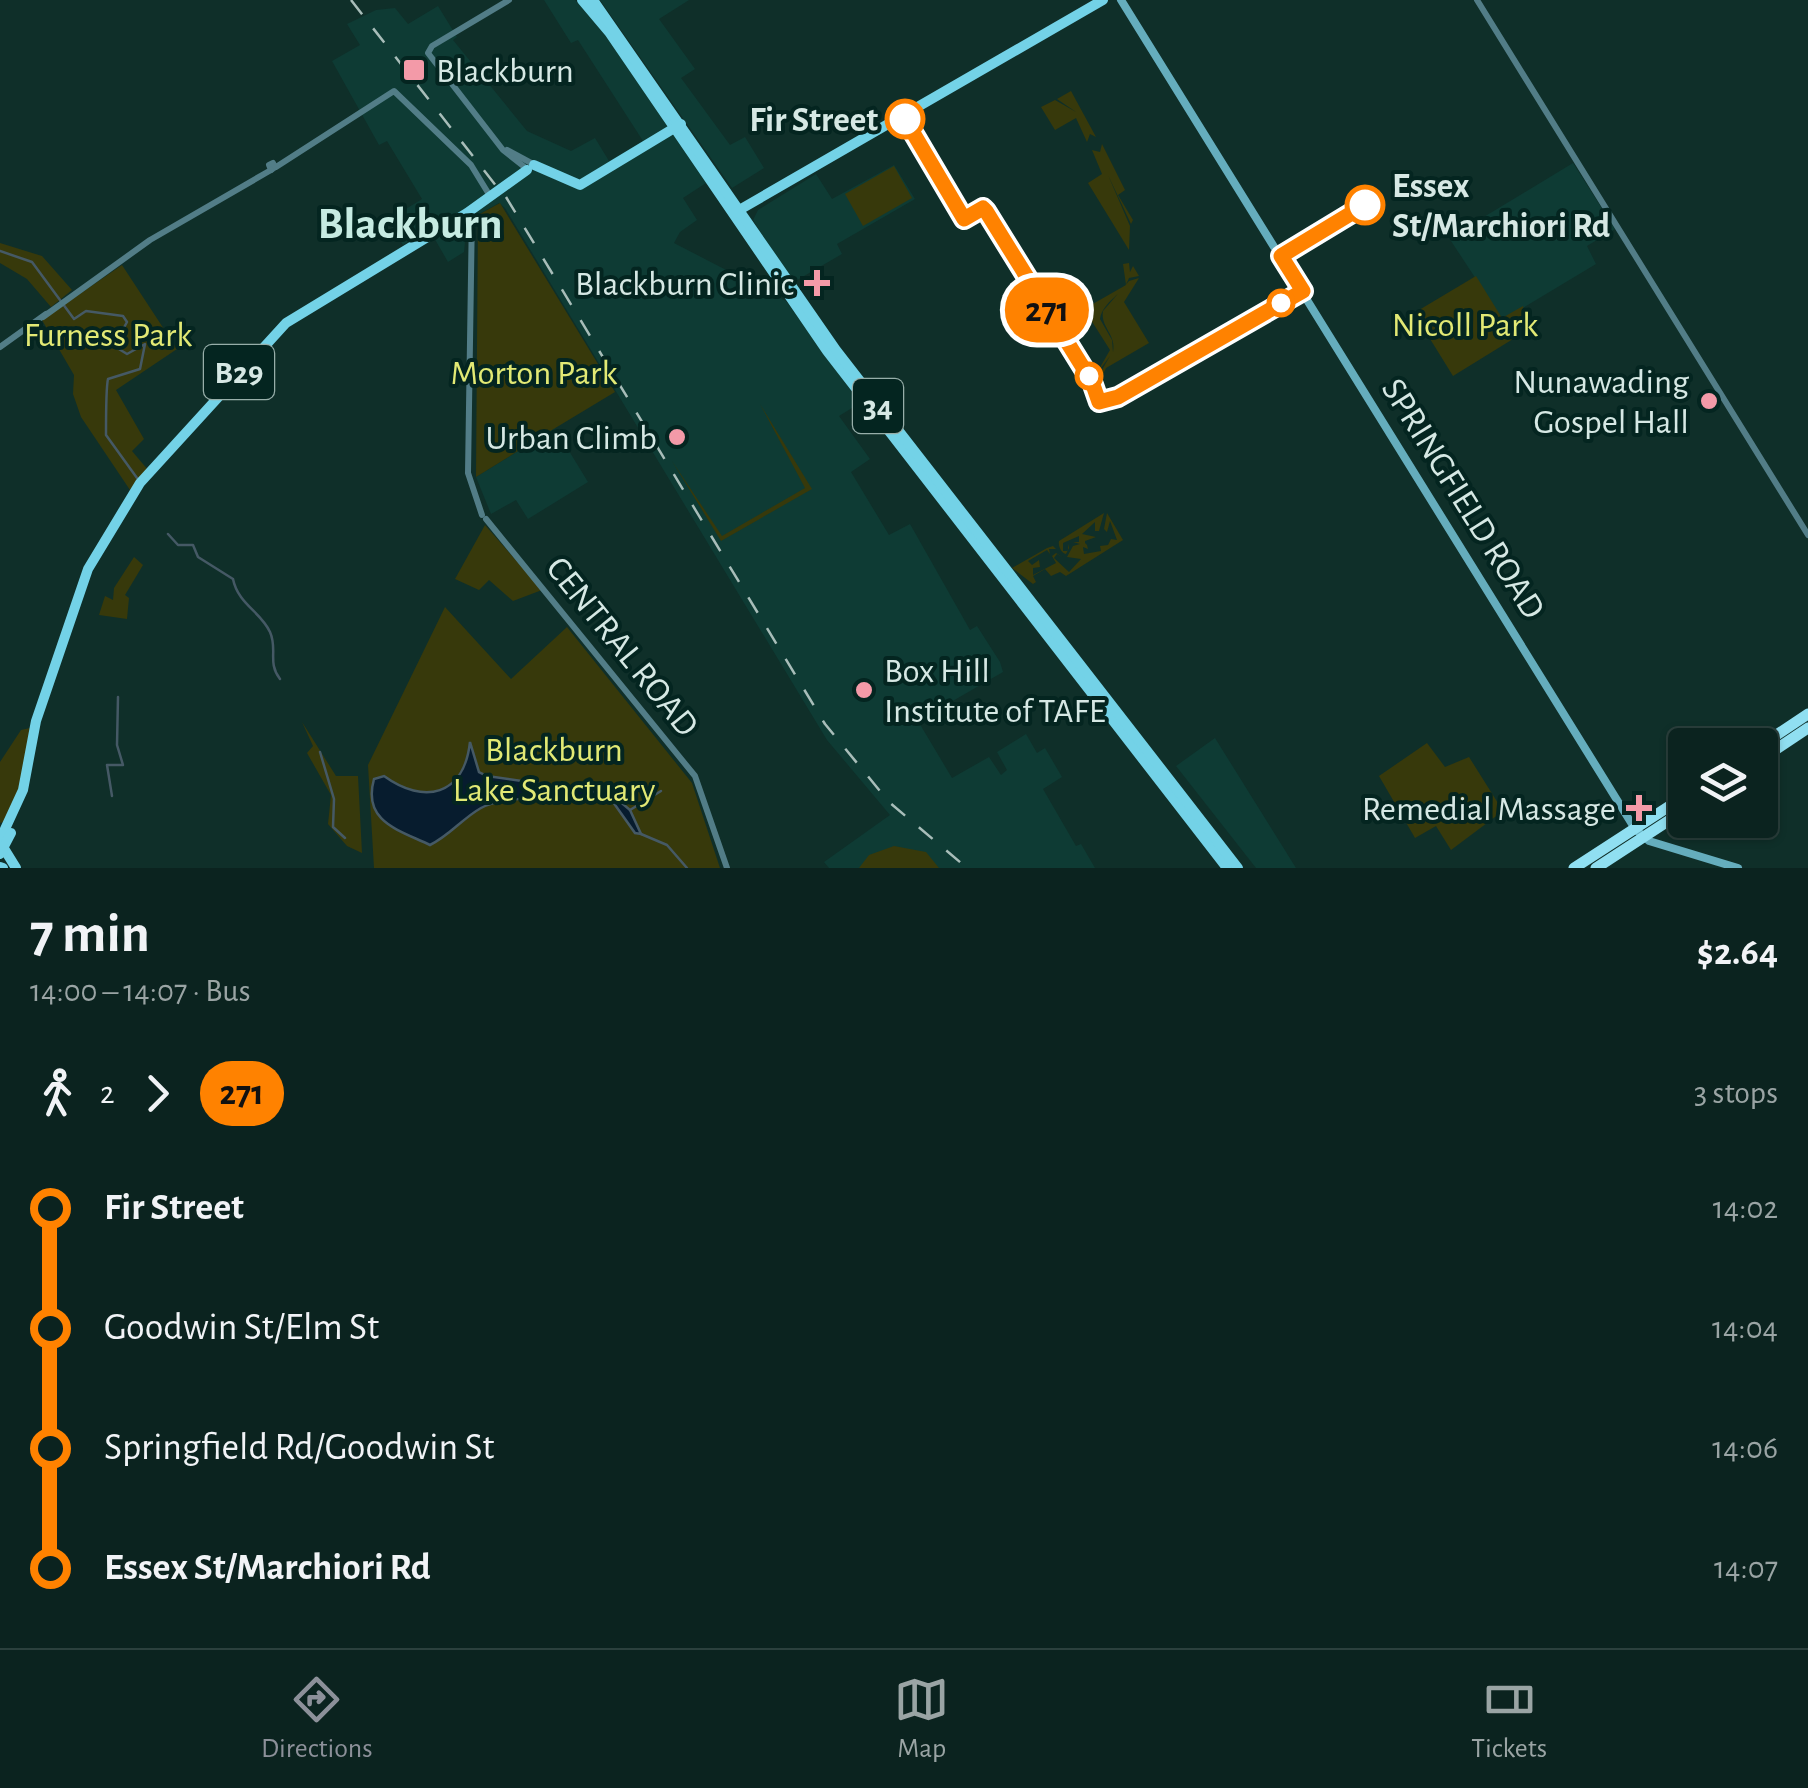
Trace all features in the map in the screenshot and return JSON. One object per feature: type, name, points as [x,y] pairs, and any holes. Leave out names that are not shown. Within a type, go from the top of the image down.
[{"type":"highway","points":[[1778,734],[1808,714]]},
{"type":"highway","points":[[1778,748],[1808,728]]},
{"type":"highway","points":[[1596,868],[1668,810]]},
{"type":"highway","points":[[1574,868],[1668,818]]},
{"type":"main road","name":"34","points":[[582,0],[727,191],[736,212],[748,222],[784,283]]},
{"type":"main road","name":"34","points":[[593,0],[799,305],[1227,868]]},
{"type":"main road","points":[[736,212],[1103,0]]},
{"type":"main road","name":"SPRINGFIELD ROAD","points":[[1121,0],[1639,833]]},
{"type":"main road","points":[[531,169],[549,173],[573,186],[584,183],[678,126]]},
{"type":"main road","name":"B29","points":[[1,848],[24,803],[44,702],[88,569],[140,482],[277,330],[492,198],[531,169]]},
{"type":"main road","points":[[727,191],[752,202]]},
{"type":"main road","points":[[748,222],[770,193]]},
{"type":"main road","name":"34","points":[[1040,619],[1238,868]]},
{"type":"main road","name":"B29","points":[[1,848],[5,823],[31,762]]},
{"type":"main road","points":[[1639,833],[1738,868]]},
{"type":"main road","points":[[1,848],[3,868]]},
{"type":"main road","points":[[1,848],[16,868]]},
{"type":"street","points":[[509,0],[428,50],[436,67],[498,144],[531,169]]},
{"type":"street","points":[[1477,0],[1808,536]]},
{"type":"street","points":[[0,347],[150,240],[394,92],[471,164],[492,198]]},
{"type":"street","name":"CENTRAL ROAD","points":[[469,212],[473,232],[468,473],[484,517],[695,776],[727,868]]},
{"type":"shaded area","points":[[544,0],[575,0],[600,26],[706,183],[683,198],[697,220],[680,232],[674,243],[786,301],[860,403],[839,416],[870,459],[851,472],[889,535],[910,524],[970,630],[977,626],[1000,662],[1003,672],[918,721],[952,778],[989,757],[1001,775],[1007,770],[997,752],[1026,734],[1037,753],[1045,748],[1062,777],[1043,789],[1076,846],[1081,844],[1095,868],[829,868],[824,862],[890,815],[827,740],[505,208],[499,203],[467,221],[464,252],[448,262],[429,229],[403,245],[388,220],[422,199],[387,141],[379,145],[332,61],[360,45],[347,24],[376,10],[395,8],[408,24],[438,6],[457,37],[453,40],[527,131],[571,151],[595,138],[609,161],[643,141],[578,40],[571,43]]},
{"type":"shaded area","points":[[600,0],[689,0],[659,19],[695,69],[681,78],[730,145],[745,137],[764,168],[732,188]]},
{"type":"shaded area","points":[[1573,163],[1615,229],[1587,246],[1596,264],[1503,320],[1449,238]]},
{"type":"shaded area","points":[[894,165],[915,199],[837,244],[842,254],[792,283],[753,220],[758,210],[816,174],[832,199]]},
{"type":"shaded area","points":[[555,428],[588,482],[528,519],[516,500],[491,514],[476,477]]},
{"type":"shaded area","points":[[1215,738],[1296,868],[1256,868],[1176,766]]},
{"type":"shaded area","points":[[470,742],[479,772],[611,794],[630,810],[641,834],[635,833],[613,802],[585,797],[526,798],[492,804],[474,812],[430,845],[395,829],[378,815],[373,805],[374,779],[384,776],[413,791],[440,790],[460,774]]},
{"type":"green space","points":[[1071,91],[1096,137],[1090,134],[1087,142],[1076,118],[1055,130],[1041,107],[1055,100],[1076,112],[1057,99]]},
{"type":"green space","points":[[1102,144],[1125,190],[1118,195],[1133,220],[1131,224],[1108,175],[1130,226],[1129,250],[1088,183],[1102,174],[1092,150],[1100,152]]},
{"type":"green space","points":[[894,166],[912,198],[863,226],[845,194]]},
{"type":"green space","name":"Morton Park","points":[[500,203],[615,392],[547,433],[549,438],[538,445],[534,441],[476,477],[478,215]]},
{"type":"green space","points":[[0,243],[42,256],[72,290],[51,307],[27,279],[0,263]]},
{"type":"green space","points":[[1129,263],[1130,272],[1133,266],[1139,276],[1129,278],[1126,284],[1123,264]]},
{"type":"green space","name":"Furness Park","points":[[122,265],[177,349],[116,390],[144,439],[132,451],[148,470],[130,490],[81,417],[73,394],[74,375],[42,320]]},
{"type":"green space","name":"Nicoll Park","points":[[1476,276],[1502,318],[1523,306],[1526,318],[1507,329],[1513,339],[1453,376],[1414,313]]},
{"type":"green space","points":[[1139,278],[1124,302],[1149,343],[1106,368],[1099,383],[1096,380],[1110,356],[1095,376],[1110,350],[1084,309]]},
{"type":"green space","points":[[760,404],[812,489],[721,541],[672,461],[722,536],[805,488]]},
{"type":"green space","points":[[1104,513],[1099,531],[1095,531],[1095,522],[1082,534],[1096,537],[1085,541],[1088,549],[1083,547],[1084,554],[1101,551],[1100,546],[1117,540],[1110,521],[1107,532],[1104,529],[1107,513],[1123,540],[1066,576],[1060,572],[1051,576],[1045,569],[1033,576],[1033,584],[1012,568],[1053,546],[1056,549],[1049,549],[1050,554],[1047,550],[1028,561],[1032,565],[1039,560],[1040,567],[1033,568],[1033,575],[1056,563],[1052,556],[1056,553],[1064,558],[1057,554],[1054,558],[1069,572],[1081,559],[1067,557],[1073,546],[1080,544],[1073,542],[1079,542],[1079,536],[1063,543],[1063,551],[1068,551],[1066,554],[1061,551],[1059,541]]},
{"type":"green space","points":[[485,525],[542,590],[513,601],[489,580],[479,590],[455,579]]},
{"type":"green space","points":[[134,557],[143,565],[125,595],[129,598],[127,619],[99,615],[105,596],[113,600],[114,588]]},
{"type":"green space","name":"Blackburn Lake Sanctuary","points":[[445,607],[511,679],[567,627],[692,783],[720,868],[374,868],[368,765]]},
{"type":"green space","points":[[302,722],[336,776],[358,776],[362,853],[347,846],[328,824],[331,795],[307,753],[313,746]]},
{"type":"green space","points":[[30,728],[23,778],[6,821],[0,823],[0,762],[21,730]]},
{"type":"green space","points":[[1427,743],[1445,767],[1469,757],[1503,811],[1451,850],[1436,826],[1415,838],[1379,776]]},
{"type":"green space","points":[[894,846],[926,852],[939,868],[859,868],[869,855]]},
{"type":"waterway","points":[[0,251],[32,262],[74,319],[86,311],[123,316],[127,322],[114,346],[127,354],[145,344],[140,369],[108,379],[107,390],[106,435],[137,478]]},
{"type":"waterway","points":[[168,534],[178,545],[193,545],[198,557],[233,579],[240,595],[270,632],[274,667],[280,679]]},
{"type":"waterway","points":[[112,796],[107,765],[123,765],[117,745],[118,697]]},
{"type":"waterway","points":[[320,752],[334,799],[333,827],[345,838]]},
{"type":"waterway","points":[[630,810],[661,791]]},
{"type":"waterway","points":[[641,834],[667,845],[687,868]]},
{"type":"railway","points":[[351,0],[497,187]]},
{"type":"railway","points":[[506,197],[825,724],[889,802],[967,868]]},
{"type":"bus line","name":"271","points":[[905,119],[964,219],[983,208],[986,211],[1092,382],[1099,402],[1118,397],[1303,291],[1281,256],[1365,205]]},
{"type":"place","name":"Blackburn","points":[[414,70]]},
{"type":"place","name":"Fir Street","points":[[905,119]]},
{"type":"place","name":"Essex St/Marchiori Rd","points":[[1365,205]]},
{"type":"place","name":"Blackburn Clinic","points":[[817,283]]},
{"type":"place","name":"Nunawading Gospel Hall","points":[[1709,401]]},
{"type":"place","name":"Urban Climb","points":[[677,437]]},
{"type":"place","name":"Box Hill Institute of TAFE","points":[[864,690]]},
{"type":"place","name":"Remedial Massage","points":[[1639,808]]},
{"type":"district","name":"Blackburn","points":[[410,222]]}]
